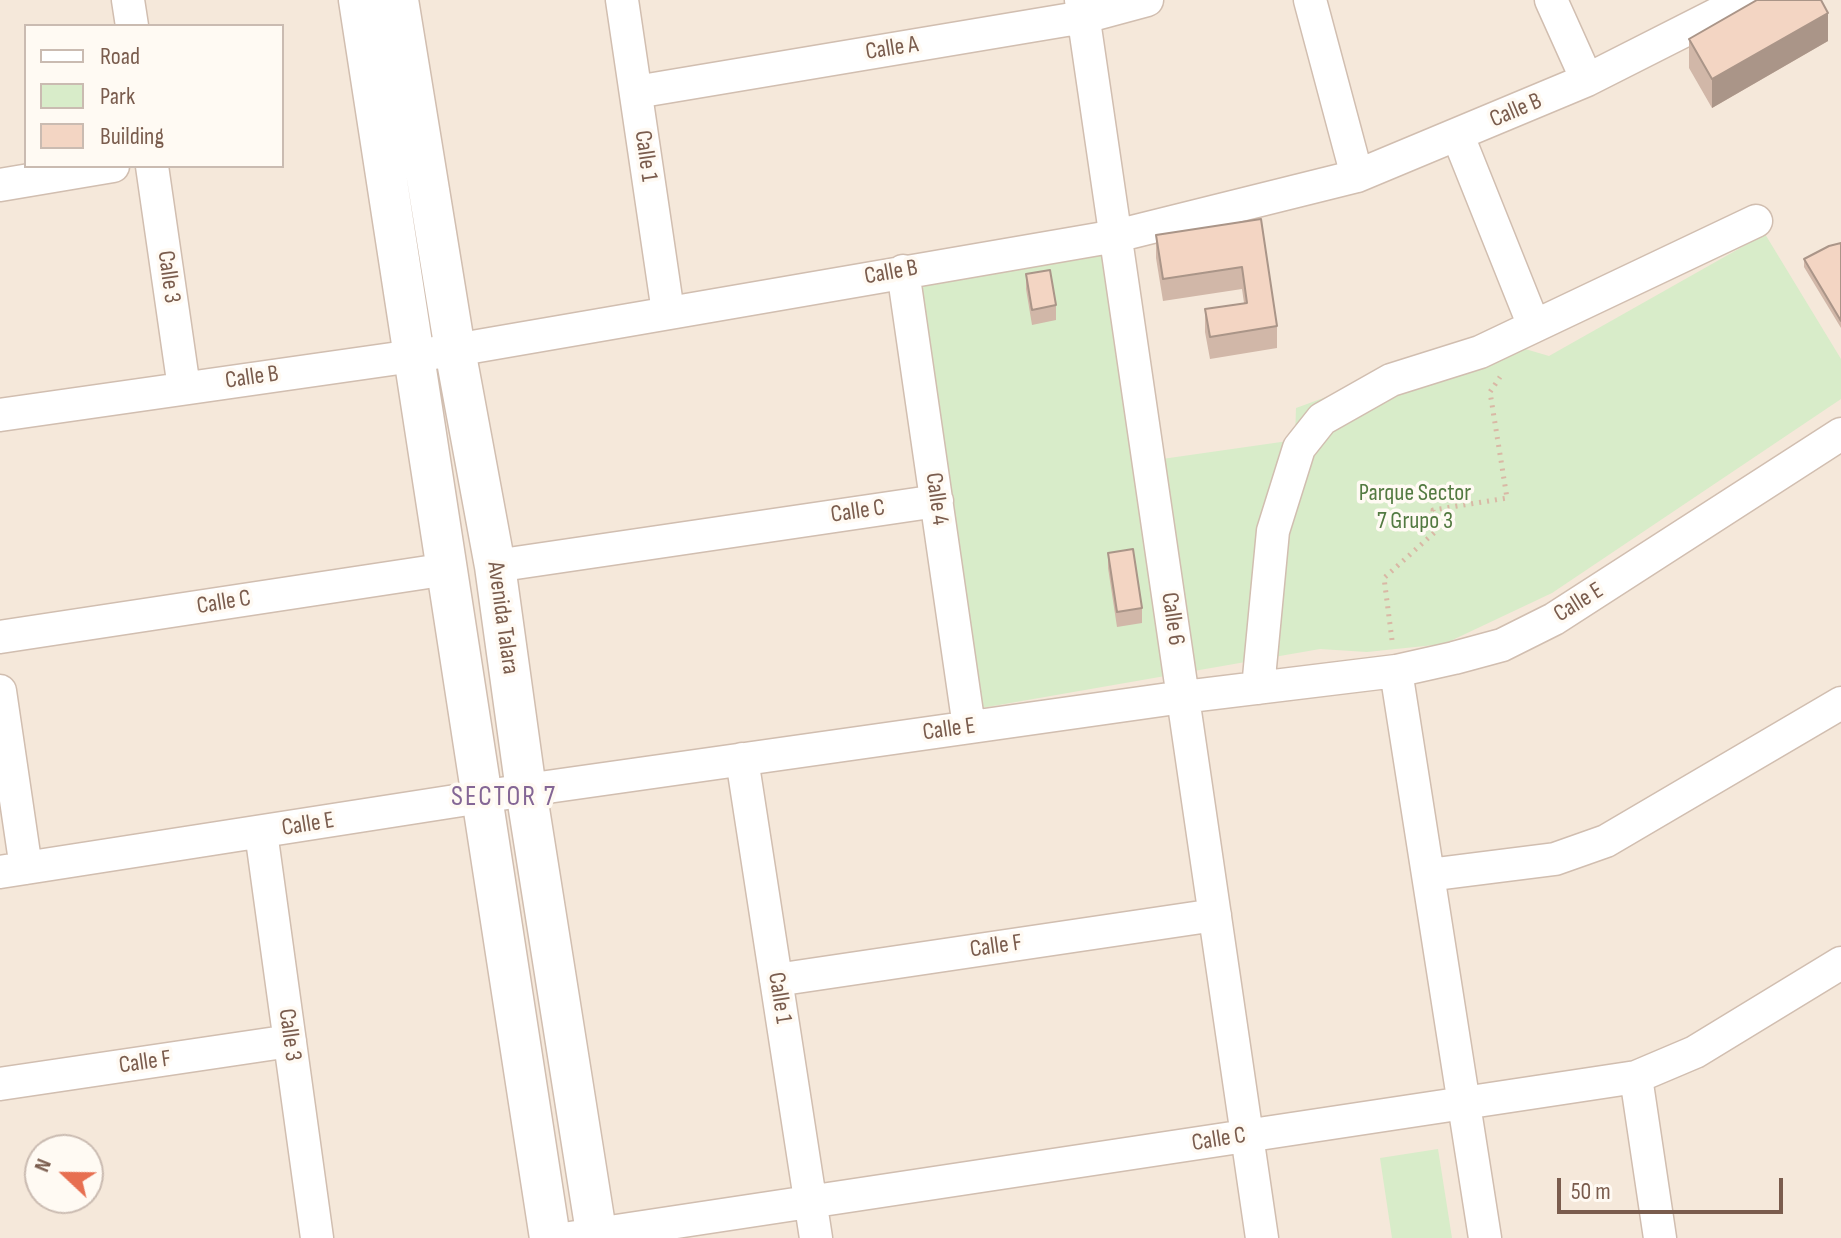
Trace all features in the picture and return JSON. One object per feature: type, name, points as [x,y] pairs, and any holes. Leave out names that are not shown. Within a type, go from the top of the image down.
[{"type":"street","points":[[128,0],[132,24]]},
{"type":"street","name":"Avenida Talara","points":[[359,0],[550,1238]]},
{"type":"street","name":"Avenida Talara","points":[[398,0],[455,350],[495,566],[588,1237]]},
{"type":"street","name":"Calle 1","points":[[622,0],[668,312]]},
{"type":"street","name":"Calle A","points":[[636,92],[1083,9],[1147,0]]},
{"type":"street","points":[[1310,0],[1357,176]]},
{"type":"street","points":[[1551,0],[1587,80]]},
{"type":"street","name":"Calle B","points":[[0,415],[455,350],[1116,236],[1357,176],[1587,80],[1745,0]]},
{"type":"street","name":"Calle 6","points":[[1083,9],[1262,1238]]},
{"type":"street","points":[[1458,136],[1534,326]]},
{"type":"street","points":[[0,185],[101,168]]},
{"type":"street","name":"Calle 3","points":[[152,168],[184,388]]},
{"type":"street","points":[[1258,688],[1273,531],[1299,448],[1322,419],[1391,380],[1480,352],[1756,221]]},
{"type":"street","name":"Calle 4","points":[[903,271],[969,727]]},
{"type":"street","name":"Calle E","points":[[13,870],[526,790],[1183,697],[1396,671],[1502,645],[1554,619],[1841,434]]},
{"type":"street","name":"Calle C","points":[[495,566],[937,501]]},
{"type":"street","name":"Calle C","points":[[0,637],[448,569]]},
{"type":"street","points":[[1396,671],[1485,1238]]},
{"type":"street","points":[[0,691],[13,870]]},
{"type":"street","points":[[1428,875],[1555,859],[1606,841],[1841,703]]},
{"type":"street","name":"Calle 1","points":[[742,759],[816,1238]]},
{"type":"street","name":"Calle 3","points":[[261,832],[317,1238]]},
{"type":"street","name":"Calle F","points":[[776,980],[1215,915]]},
{"type":"street","name":"Calle C","points":[[588,1237],[1636,1077],[1695,1052],[1841,963]]},
{"type":"street","name":"Calle F","points":[[0,1084],[290,1041]]},
{"type":"street","points":[[1636,1077],[1660,1238]]},
{"type":"path","points":[[1396,671],[1384,578],[1435,532],[1433,510],[1507,498],[1490,392],[1534,326]]},
{"type":"shaded area","points":[[0,0],[1841,0],[1841,1238],[0,1238]]},
{"type":"green space","name":"Parque Sector 7 Grupo 3","points":[[1765,234],[1841,359],[1841,399],[1552,593],[1444,644],[1367,652],[1320,649],[976,709],[919,287],[1108,252],[1141,462],[1295,440],[1296,408],[1488,338],[1549,356]]},
{"type":"green space","points":[[1438,1149],[1452,1238],[1392,1238],[1380,1158]]},
{"type":"building","points":[[1757,0],[1821,0],[1828,13],[1712,79],[1689,39]]},
{"type":"building","points":[[1261,219],[1277,326],[1210,337],[1205,309],[1247,303],[1242,267],[1163,279],[1156,235]]},
{"type":"building","points":[[1841,243],[1841,321],[1804,259]]},
{"type":"building","points":[[1050,270],[1056,305],[1032,310],[1026,274]]},
{"type":"building","points":[[1133,549],[1142,608],[1117,612],[1108,553]]},
{"type":"district","name":"SECTOR 7","points":[[504,798]]}]
